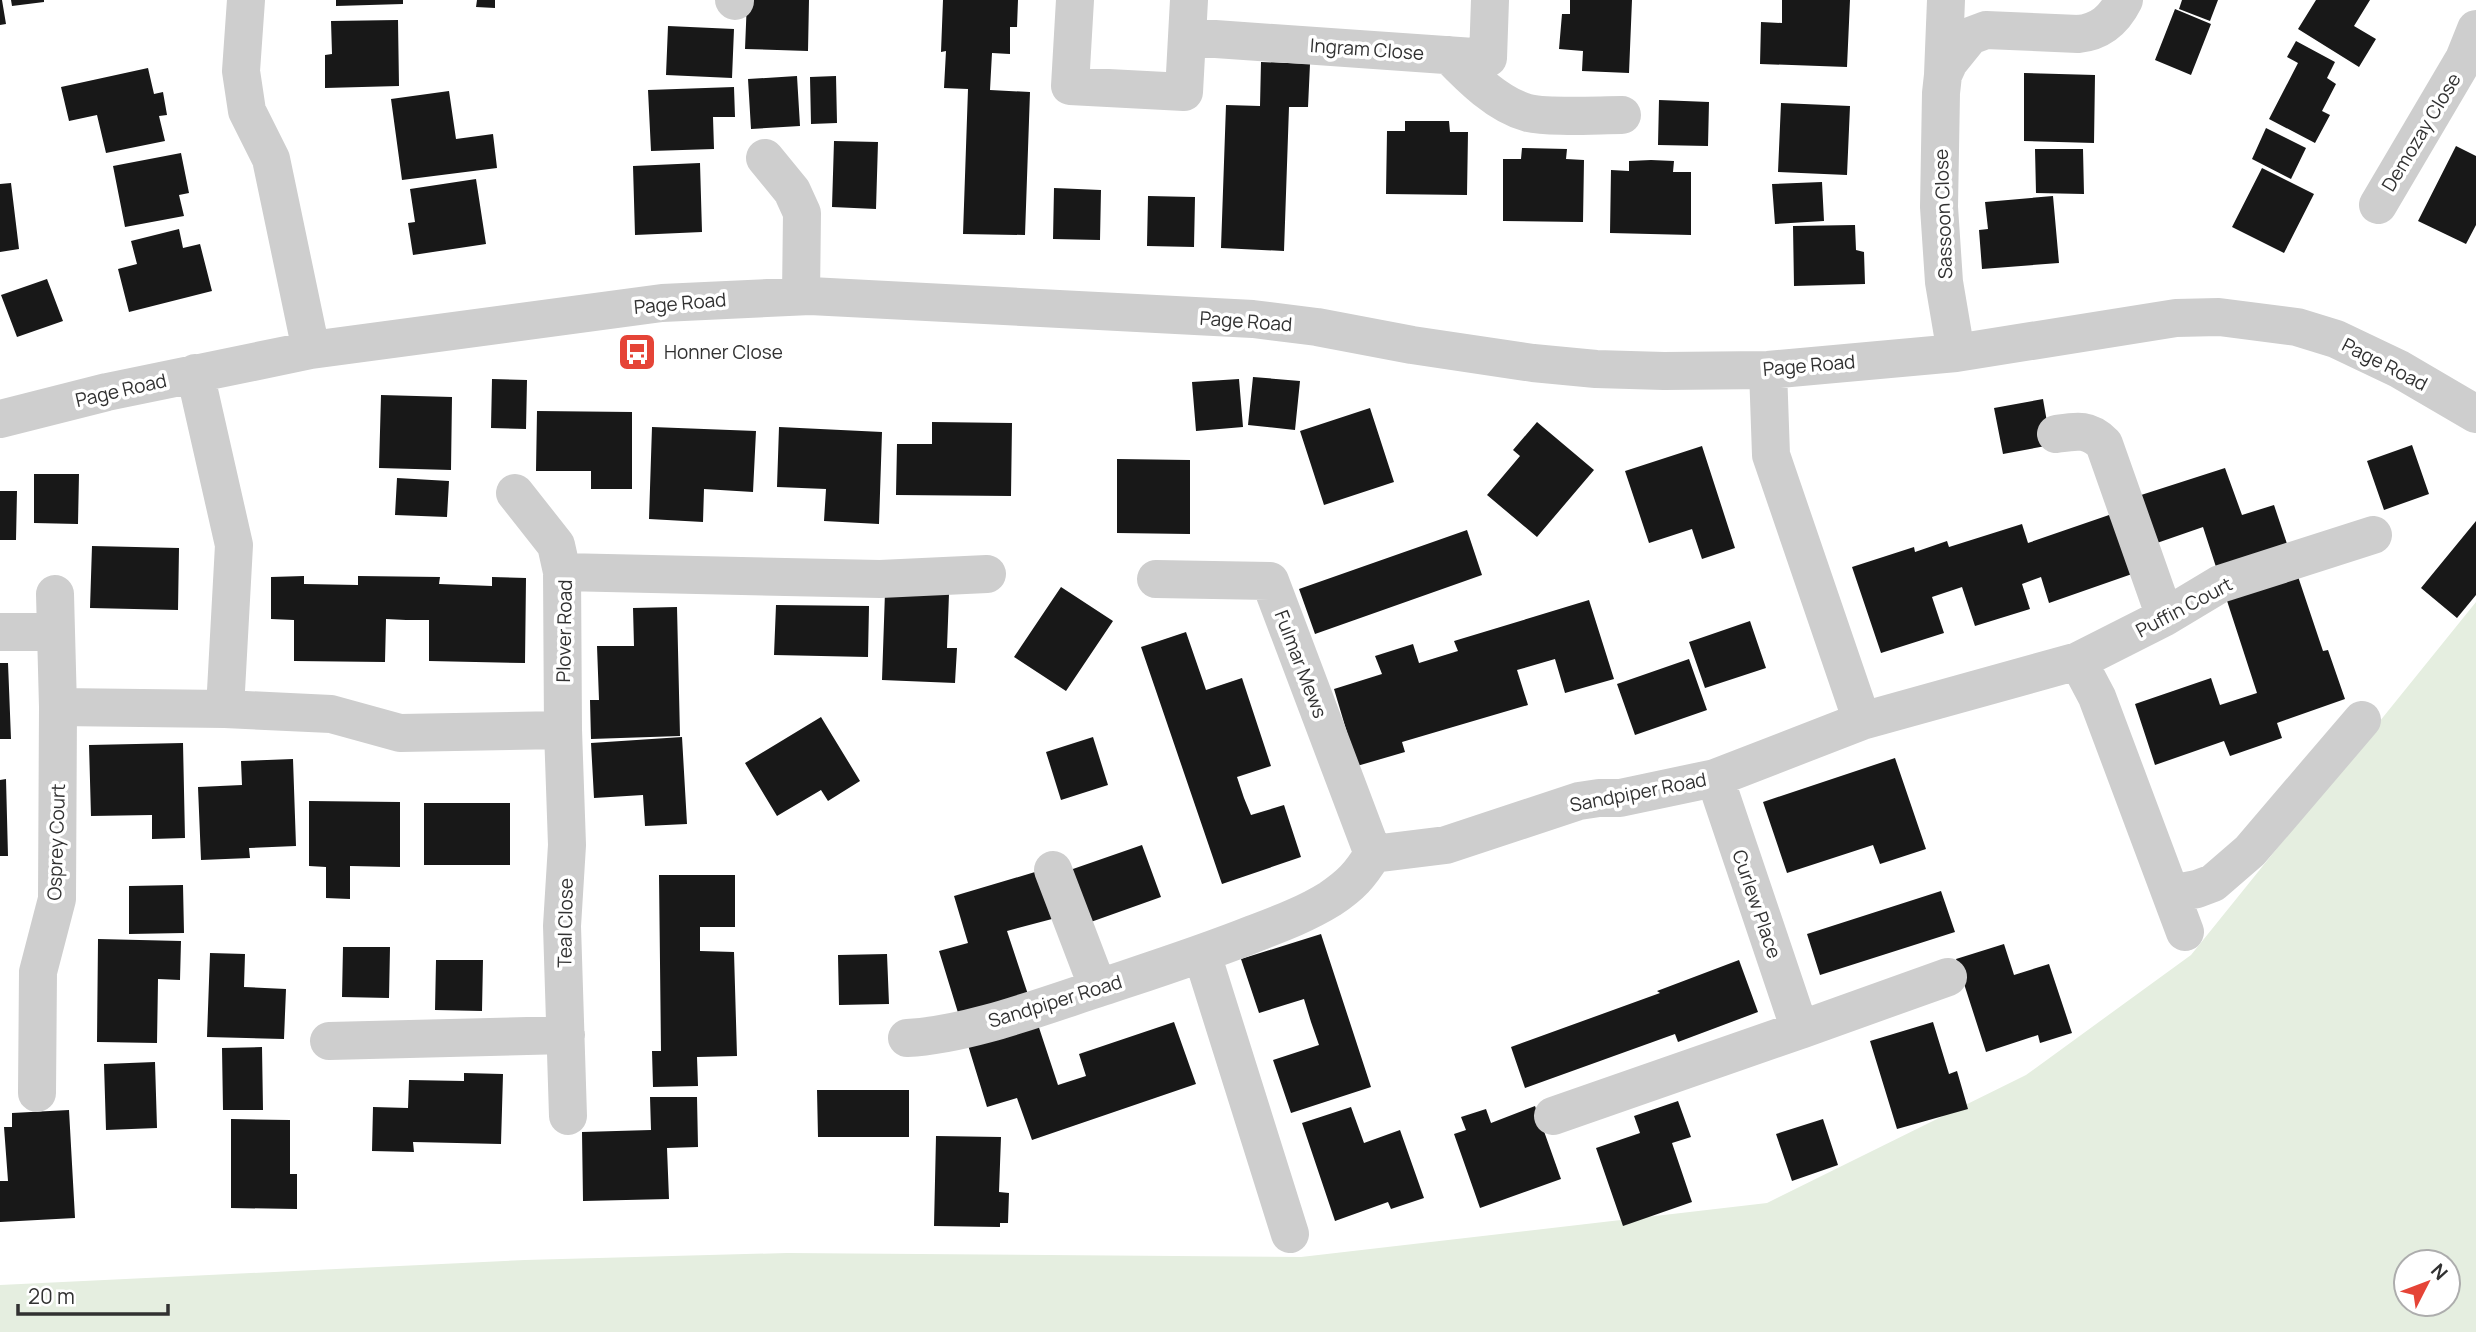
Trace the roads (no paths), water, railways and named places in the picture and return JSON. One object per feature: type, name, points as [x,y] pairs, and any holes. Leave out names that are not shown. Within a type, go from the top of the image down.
[{"type":"street","points":[[246,0],[241,71],[243,92],[247,111],[271,159],[311,350]]},
{"type":"street","name":"Ingram Close","points":[[1075,0],[1070,86],[1184,92],[1188,18],[1449,55],[1488,58],[1490,0]]},
{"type":"street","name":"Sassoon Close","points":[[1946,0],[1939,207],[1944,282],[1956,353]]},
{"type":"street","name":"Sassoon Close","points":[[1943,75],[1969,36],[1986,30],[2091,33],[2108,22],[2124,0]]},
{"type":"street","name":"Demozay Close","points":[[2378,205],[2472,51]]},
{"type":"street","points":[[1449,55],[1467,73],[1516,108],[1532,114],[1622,115]]},
{"type":"street","points":[[765,159],[792,191],[802,213],[801,296]]},
{"type":"street","name":"Page Road","points":[[0,419],[107,392],[311,350],[662,303],[801,296],[1253,319],[1317,327],[1412,345],[1596,369],[1768,370],[1956,353],[2176,318],[2219,317],[2297,327],[2336,338],[2399,369],[2476,414]]},
{"type":"street","points":[[1768,370],[1771,455],[1862,721]]},
{"type":"street","points":[[195,373],[234,545],[225,709]]},
{"type":"street","points":[[2056,434],[2083,431],[2104,444],[2165,617]]},
{"type":"street","points":[[515,493],[556,545],[562,572]]},
{"type":"street","name":"Puffin Court","points":[[1862,721],[2078,660],[2165,617],[2220,584],[2373,535]]},
{"type":"street","name":"Plover Road","points":[[563,730],[562,572],[880,579],[986,574]]},
{"type":"street","name":"Fulmar Mews","points":[[1156,579],[1270,581],[1373,854]]},
{"type":"street","name":"Osprey Court","points":[[37,1093],[38,972],[57,898],[58,707],[55,594]]},
{"type":"street","points":[[0,632],[56,632]]},
{"type":"street","points":[[2078,660],[2097,697],[2185,932]]},
{"type":"street","points":[[58,707],[225,709],[331,714],[400,733],[563,730]]},
{"type":"street","points":[[2171,894],[2213,883],[2250,851],[2362,720]]},
{"type":"street","name":"Sandpiper Road","points":[[907,1038],[952,1033],[1098,988],[1202,954],[1294,918],[1329,900],[1357,879],[1373,854],[1446,845],[1579,801],[1620,798],[1715,778],[1862,721]]},
{"type":"street","name":"Teal Close","points":[[563,730],[567,845],[562,926],[568,1116]]},
{"type":"street","name":"Curlew Place","points":[[1715,778],[1800,1030]]},
{"type":"street","points":[[1053,870],[1098,988]]},
{"type":"street","points":[[1202,954],[1290,1234]]},
{"type":"street","points":[[1553,1116],[1948,977]]},
{"type":"street","points":[[329,1041],[566,1035]]},
{"type":"place","name":"Honner Close","points":[[637,352]]}]
